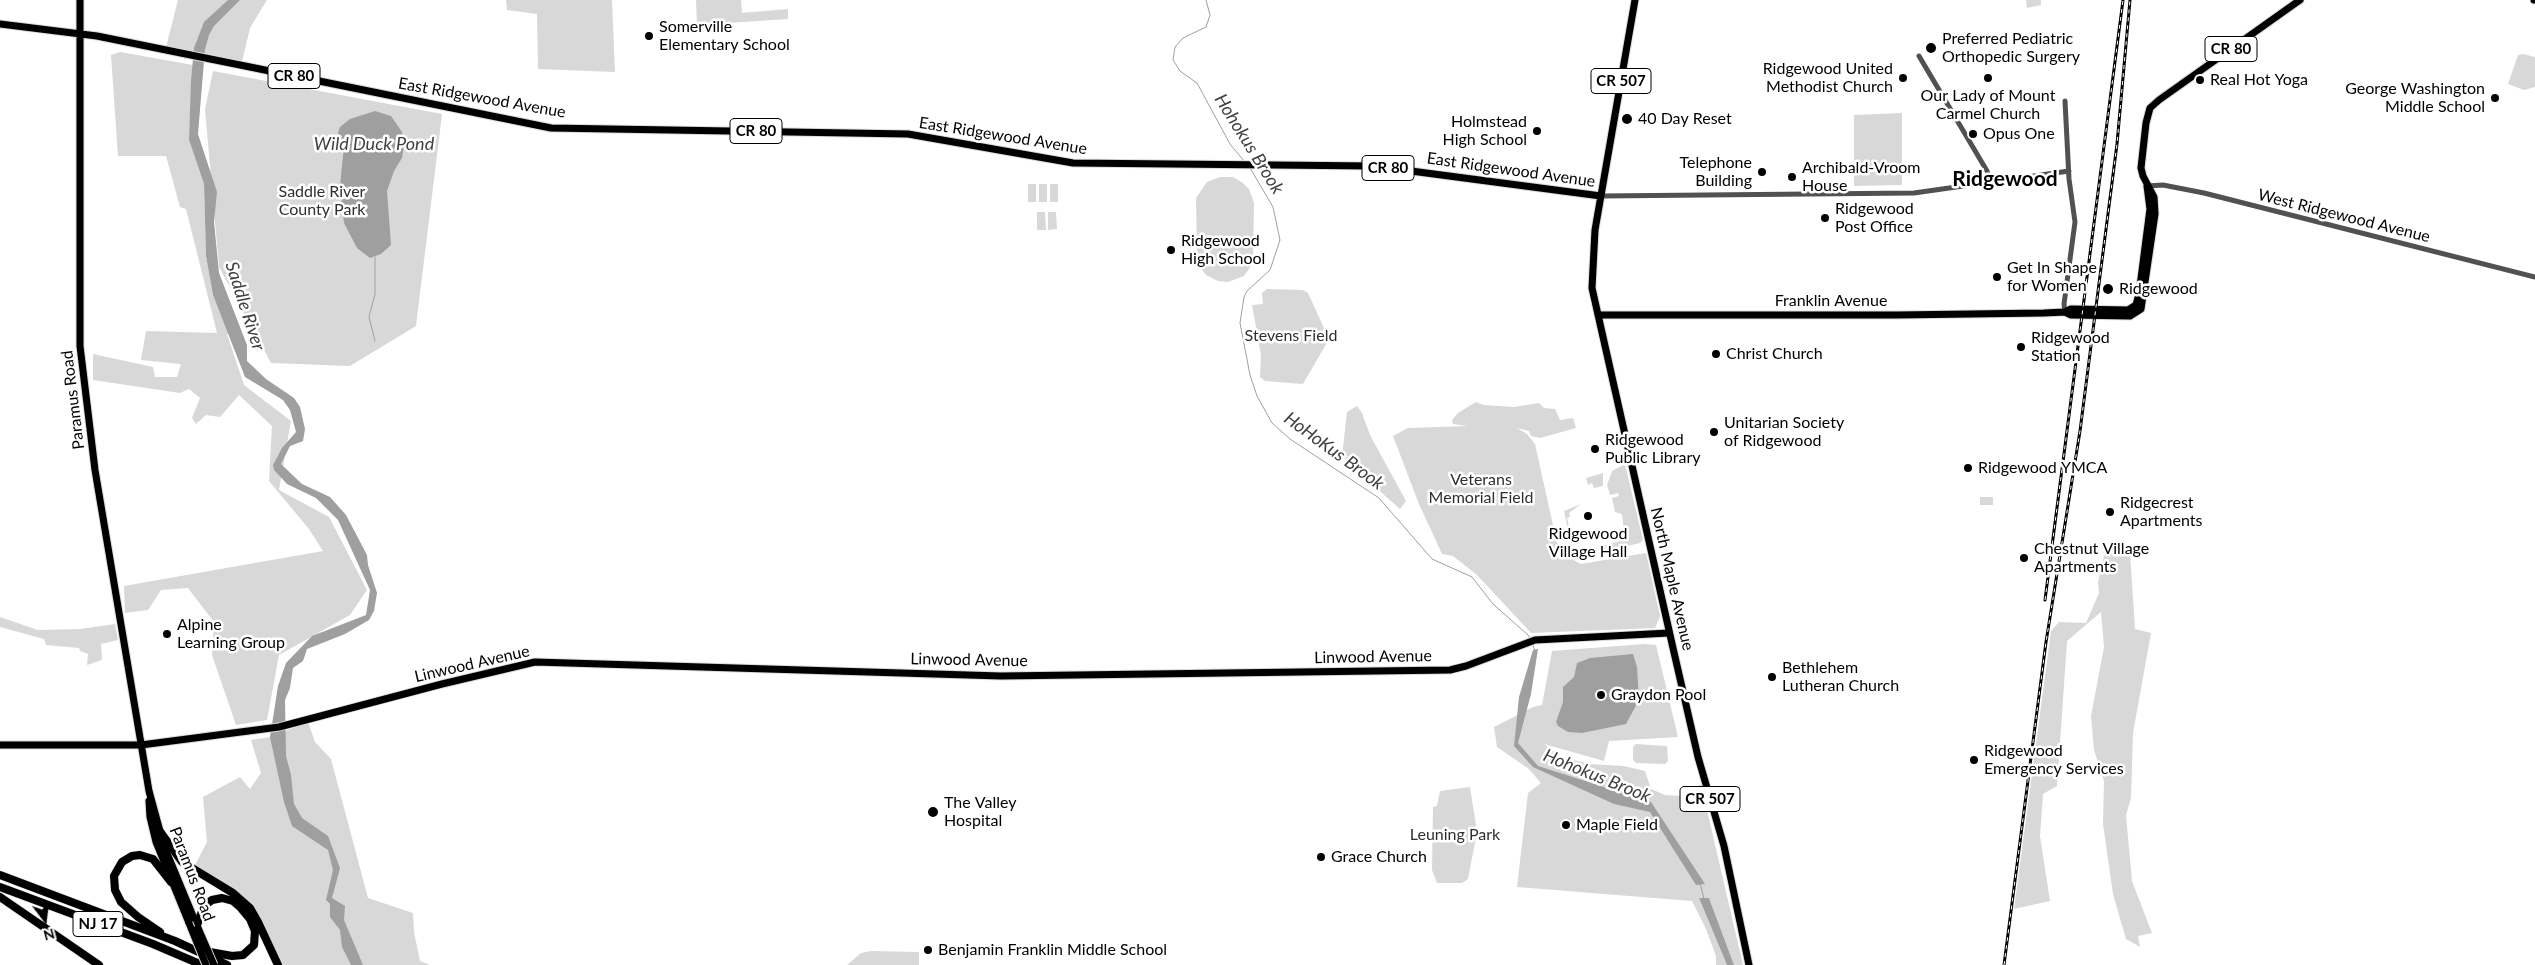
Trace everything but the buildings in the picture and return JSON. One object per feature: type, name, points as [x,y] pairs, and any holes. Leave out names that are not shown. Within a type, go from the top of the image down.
[{"type":"highway","points":[[160,830],[182,862],[233,893],[250,908],[278,965]]},
{"type":"highway","points":[[172,882],[156,862],[140,855],[132,856],[122,862],[115,872],[114,880],[117,894],[124,905],[175,941]]},
{"type":"highway","name":"NJ 17","points":[[0,875],[175,941],[227,965]]},
{"type":"highway","name":"NJ 17","points":[[0,887],[161,947],[202,965]]},
{"type":"highway","points":[[0,897],[100,965]]},
{"type":"highway","points":[[191,948],[236,957],[246,954],[255,942],[254,928],[247,915],[236,903],[226,898],[215,899],[206,903],[200,911],[195,926]]},
{"type":"main road","name":"Paramus Road","points":[[80,0],[80,346],[95,470],[149,791],[160,830],[195,926]]},
{"type":"main road","name":"CR 507","points":[[1601,196],[1635,0]]},
{"type":"main road","name":"CR 80","points":[[2065,312],[2071,309],[2122,310],[2136,306],[2150,215],[2147,186],[2142,168],[2146,123],[2150,108],[2300,0]]},
{"type":"main road","name":"East Ridgewood Avenue","points":[[0,24],[81,35],[551,128],[908,134],[1072,163],[1373,166],[1601,196]]},
{"type":"main road","name":"North Maple Avenue","points":[[1601,196],[1594,234],[1592,284],[1669,633],[1698,757],[1724,846],[1749,965]]},
{"type":"main road","name":"Franklin Avenue","points":[[1598,315],[2065,312]]},
{"type":"main road","name":"Linwood Avenue","points":[[14,747],[141,745],[270,728],[535,662],[1001,676],[1432,671],[1466,666],[1535,640],[1669,633]]},
{"type":"main road","points":[[0,745],[14,747]]},
{"type":"main road","points":[[0,750],[14,747]]},
{"type":"main road","name":"Paramus Road","points":[[149,791],[151,824],[172,882],[214,965]]},
{"type":"main road","points":[[195,926],[206,965]]},
{"type":"street","points":[[1919,56],[1987,171],[1991,182]]},
{"type":"street","points":[[2065,100],[2069,170],[2075,222],[2064,304],[2065,312]]},
{"type":"street","name":"East Ridgewood Avenue","points":[[1601,196],[1914,193],[2069,170]]},
{"type":"street","name":"West Ridgewood Avenue","points":[[2147,186],[2163,185],[2204,193],[2535,276]]},
{"type":"green space","points":[[178,0],[267,0],[250,28],[241,66],[165,51]]},
{"type":"green space","points":[[506,0],[612,0],[615,72],[538,69],[537,14],[507,10]]},
{"type":"green space","points":[[696,0],[741,0],[742,13],[788,9],[788,19],[697,25]]},
{"type":"green space","points":[[2026,0],[2041,0],[2041,5],[2027,8]]},
{"type":"green space","points":[[120,52],[193,65],[189,140],[204,184],[206,256],[213,295],[229,334],[227,334],[244,385],[291,421],[279,490],[329,517],[367,590],[350,615],[279,655],[267,720],[236,725],[212,655],[214,622],[188,588],[161,590],[148,610],[125,613],[124,586],[323,551],[309,529],[269,481],[272,426],[239,395],[220,417],[206,415],[196,424],[192,418],[200,398],[189,389],[180,393],[93,380],[93,354],[153,367],[155,377],[177,377],[181,364],[141,360],[146,331],[217,333],[186,209],[180,207],[166,156],[118,156],[111,55]]},
{"type":"green space","points":[[2523,54],[2535,57],[2535,87],[2524,90],[2508,84],[2518,55]]},
{"type":"green space","name":"Saddle River County Park","points":[[213,71],[442,114],[416,326],[350,366],[271,363],[219,267],[205,109]]},
{"type":"green space","points":[[1902,113],[1902,185],[1854,186],[1854,115]]},
{"type":"green space","points":[[1220,177],[1233,177],[1243,183],[1249,189],[1254,203],[1253,263],[1244,276],[1228,282],[1218,281],[1206,275],[1200,267],[1197,254],[1196,198],[1207,182]]},
{"type":"green space","points":[[1028,184],[1036,184],[1036,202],[1028,202]]},
{"type":"green space","points":[[1039,184],[1047,184],[1047,202],[1039,202]]},
{"type":"green space","points":[[1050,184],[1058,184],[1058,202],[1050,202]]},
{"type":"green space","points":[[1037,212],[1045,212],[1046,230],[1037,230]]},
{"type":"green space","points":[[1048,212],[1056,212],[1057,229],[1048,230]]},
{"type":"green space","name":"Stevens Field","points":[[1267,289],[1303,290],[1308,293],[1329,339],[1303,384],[1265,381],[1260,377],[1261,355],[1252,305],[1263,304],[1262,293]]},
{"type":"green space","name":"Veterans Memorial Field","points":[[1476,402],[1484,405],[1514,407],[1539,403],[1544,408],[1555,409],[1560,420],[1573,418],[1576,428],[1540,438],[1531,436],[1529,431],[1517,428],[1527,434],[1535,444],[1559,552],[1561,556],[1568,557],[1581,564],[1646,553],[1660,616],[1655,628],[1531,633],[1477,575],[1453,556],[1442,554],[1419,504],[1393,436],[1408,428],[1468,426],[1453,424],[1452,420],[1458,413]]},
{"type":"green space","points":[[1357,406],[1362,413],[1370,435],[1406,501],[1400,509],[1365,478],[1351,461],[1342,457],[1347,412]]},
{"type":"green space","points":[[1625,464],[1643,540],[1640,543],[1603,552],[1601,546],[1625,540],[1622,514],[1615,512],[1612,498],[1619,496],[1618,493],[1610,495],[1607,485],[1612,471]]},
{"type":"green space","points":[[1603,473],[1603,486],[1594,488],[1592,483],[1588,485],[1586,478]]},
{"type":"green space","points":[[1980,497],[1993,497],[1993,505],[1980,505]]},
{"type":"green space","points":[[1581,504],[1569,513],[1570,517],[1567,518],[1570,530],[1576,537],[1589,534],[1592,538],[1576,543],[1570,540],[1564,511]]},
{"type":"green space","points":[[2106,548],[2130,553],[2135,629],[2151,633],[2133,733],[2131,798],[2126,815],[2132,881],[2152,933],[2138,936],[2140,947],[2126,939],[2113,894],[2103,824],[2104,781],[2094,750],[2091,716],[2104,647],[2101,612],[2067,641],[2057,786],[2043,794],[2040,836],[2050,901],[2014,909],[2051,631],[2059,622],[2086,623],[2099,593],[2098,582]]},
{"type":"green space","points":[[0,617],[38,630],[80,629],[115,624],[118,640],[101,644],[102,660],[87,665],[88,654],[80,651],[79,648],[46,645],[44,639],[0,627]]},
{"type":"green space","points":[[1644,644],[1656,645],[1678,737],[1609,741],[1604,761],[1544,744],[1561,757],[1590,764],[1624,766],[1645,771],[1651,789],[1665,795],[1684,796],[1701,784],[1743,965],[1734,965],[1709,898],[1699,898],[1727,965],[1716,965],[1716,956],[1706,929],[1692,901],[1517,887],[1528,793],[1541,783],[1529,769],[1497,747],[1494,727],[1533,707],[1542,705],[1552,651]]},
{"type":"green space","points":[[308,722],[315,742],[331,759],[368,898],[413,913],[414,932],[420,961],[430,965],[283,965],[250,903],[194,867],[207,842],[203,797],[240,777],[250,789],[261,773],[251,740],[270,737]]},
{"type":"green space","points":[[1636,744],[1667,746],[1668,761],[1665,764],[1636,763],[1633,760],[1633,747]]},
{"type":"green space","name":"Leuning Park","points":[[1470,787],[1477,832],[1468,879],[1462,883],[1437,883],[1432,870],[1433,807],[1437,806],[1440,791]]},
{"type":"green space","points":[[871,951],[919,952],[919,965],[847,965],[861,953]]},
{"type":"water","points":[[228,0],[240,0],[214,26],[209,35],[205,49],[198,134],[217,192],[214,222],[219,273],[247,345],[247,361],[266,379],[294,398],[300,407],[305,429],[303,441],[290,446],[281,464],[302,484],[330,497],[346,515],[367,555],[368,565],[377,593],[374,611],[369,620],[345,634],[307,649],[303,661],[293,668],[290,688],[285,700],[286,756],[291,775],[294,804],[302,818],[328,836],[340,868],[332,898],[345,906],[344,920],[363,965],[351,965],[342,947],[340,930],[330,917],[330,904],[326,900],[333,870],[328,850],[292,826],[284,802],[270,737],[278,686],[286,663],[312,636],[366,615],[370,590],[338,520],[316,498],[287,484],[274,470],[273,465],[282,448],[296,432],[290,410],[283,400],[245,377],[213,295],[206,256],[204,184],[189,140],[191,81],[194,48],[204,22]]},
{"type":"water","name":"Wild Duck Pond","points":[[375,111],[391,116],[402,132],[404,145],[402,158],[394,171],[387,191],[391,245],[381,254],[370,258],[357,248],[344,223],[340,186],[344,146],[338,133],[340,127],[350,119]]},
{"type":"water","name":"Hohokus Brook","points":[[1538,649],[1531,694],[1518,743],[1538,766],[1651,802],[1705,884],[1696,885],[1650,812],[1614,804],[1533,767],[1514,746],[1519,697],[1533,650]]},
{"type":"water","name":"Graydon Pool","points":[[1633,654],[1637,667],[1639,700],[1626,724],[1582,733],[1568,732],[1558,726],[1556,722],[1563,702],[1563,687],[1574,677],[1577,663],[1590,658]]},
{"type":"water","points":[[1699,898],[1709,898],[1734,965],[1727,965]]},
{"type":"waterway","name":"Hohokus Brook","points":[[1206,0],[1210,15],[1206,27],[1183,38],[1175,47],[1173,60],[1180,71],[1197,83],[1230,144],[1244,161]]},
{"type":"waterway","name":"HoHoKus Brook","points":[[1250,168],[1273,207],[1280,240],[1270,270],[1247,291],[1244,297],[1240,323],[1250,375],[1257,396],[1272,423],[1290,439],[1379,498],[1432,559],[1472,577],[1493,604],[1528,635],[1531,640]]},
{"type":"waterway","points":[[375,257],[375,294],[369,317],[375,341]]},
{"type":"waterway","name":"Hohokus Brook","points":[[1532,643],[1535,651]]},
{"type":"waterway","name":"Hohokus Brook","points":[[1700,883],[1704,899]]},
{"type":"railway","points":[[2045,600],[2123,0]]},
{"type":"railway","points":[[2004,965],[2046,642],[2080,431],[2117,144],[2130,0]]},
{"type":"place","name":"Somerville Elementary School","points":[[649,36]]},
{"type":"place","name":"Preferred Pediatric Orthopedic Surgery","points":[[1931,48]]},
{"type":"place","name":"Ridgewood United Methodist Church","points":[[1903,78]]},
{"type":"place","name":"Our Lady of Mount Carmel Church","points":[[1988,78]]},
{"type":"place","name":"Real Hot Yoga","points":[[2200,80]]},
{"type":"place","name":"George Washington Middle School","points":[[2495,98]]},
{"type":"place","name":"40 Day Reset","points":[[1627,119]]},
{"type":"place","name":"Holmstead High School","points":[[1537,131]]},
{"type":"place","name":"Opus One","points":[[1973,134]]},
{"type":"place","name":"Telephone Building","points":[[1762,172]]},
{"type":"place","name":"Archibald-Vroom House","points":[[1792,177]]},
{"type":"place","name":"Ridgewood Post Office","points":[[1825,218]]},
{"type":"place","name":"Ridgewood High School","points":[[1171,250]]},
{"type":"place","name":"Get In Shape for Women","points":[[1997,277]]},
{"type":"place","name":"Ridgewood","points":[[2108,289]]},
{"type":"place","name":"Ridgewood Station","points":[[2021,347]]},
{"type":"place","name":"Christ Church","points":[[1716,354]]},
{"type":"place","name":"Unitarian Society of Ridgewood","points":[[1714,432]]},
{"type":"place","name":"Ridgewood Public Library","points":[[1595,449]]},
{"type":"place","name":"Ridgewood YMCA","points":[[1968,468]]},
{"type":"place","name":"Ridgecrest Apartments","points":[[2110,512]]},
{"type":"place","name":"Ridgewood Village Hall","points":[[1588,516]]},
{"type":"place","name":"Chestnut Village Apartments","points":[[2024,558]]},
{"type":"place","name":"Alpine Learning Group","points":[[167,634]]},
{"type":"place","name":"Bethlehem Lutheran Church","points":[[1772,677]]},
{"type":"place","name":"Graydon Pool","points":[[1601,695]]},
{"type":"place","name":"Ridgewood Emergency Services","points":[[1974,760]]},
{"type":"place","name":"The Valley Hospital","points":[[933,812]]},
{"type":"place","name":"Maple Field","points":[[1566,825]]},
{"type":"place","name":"Grace Church","points":[[1321,857]]},
{"type":"place","name":"Benjamin Franklin Middle School","points":[[928,950]]},
{"type":"district","name":"Ridgewood","points":[[2005,179]]},
{"type":"water label","name":"Saddle River","points":[[245,306]]}]
